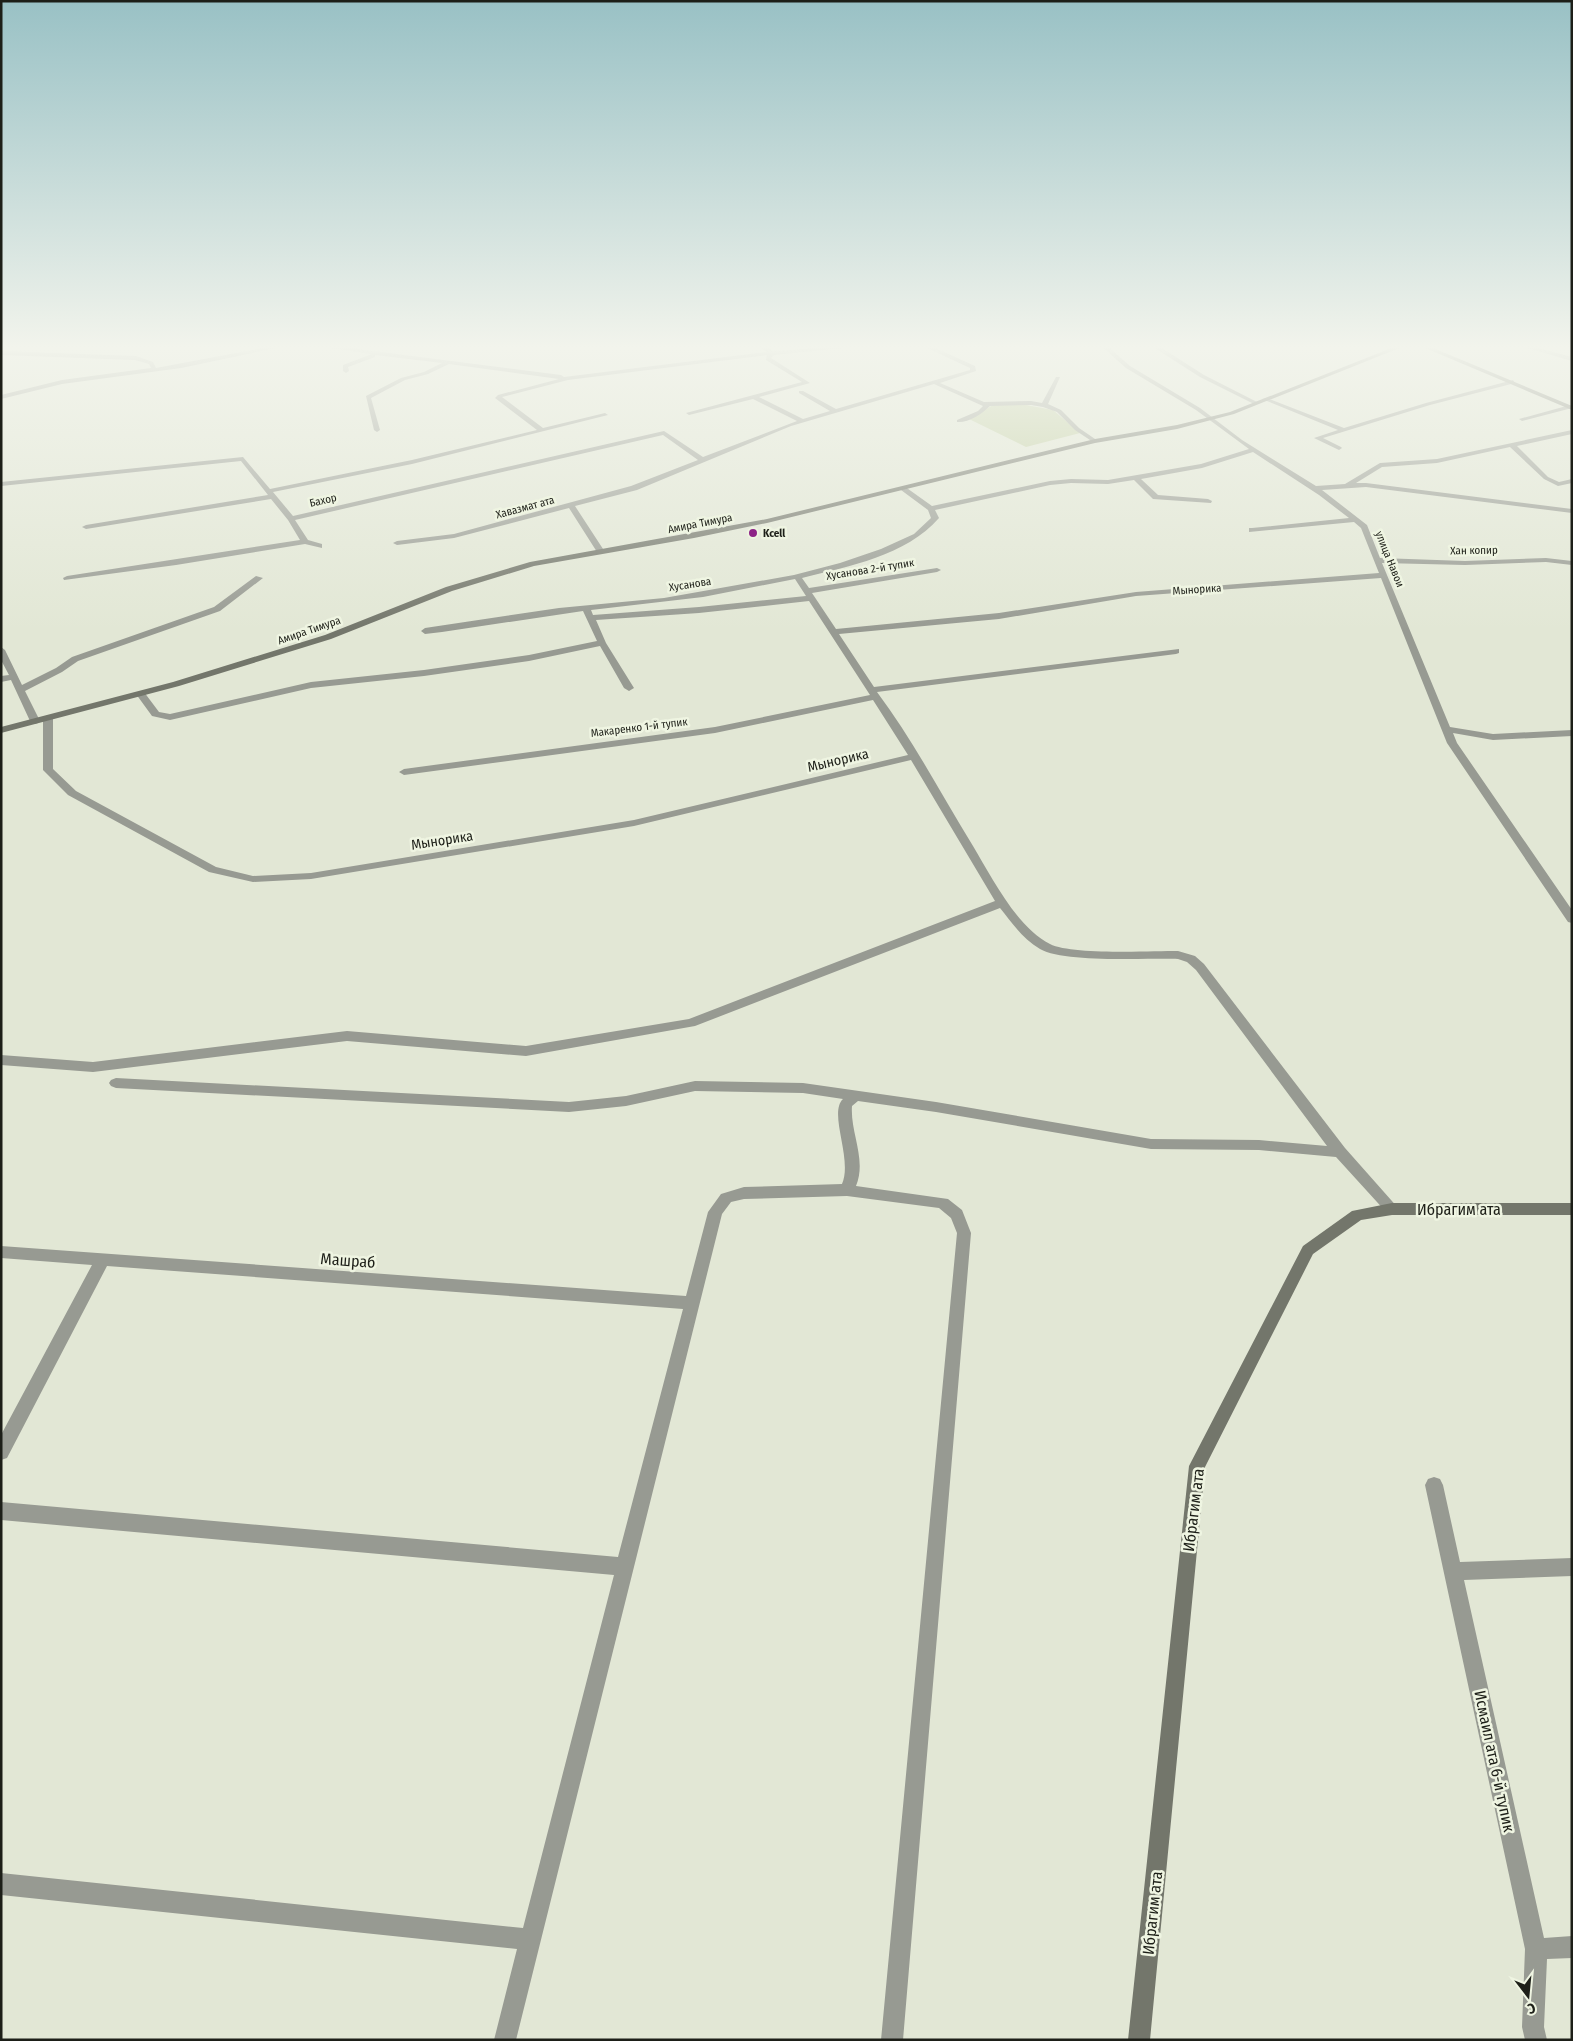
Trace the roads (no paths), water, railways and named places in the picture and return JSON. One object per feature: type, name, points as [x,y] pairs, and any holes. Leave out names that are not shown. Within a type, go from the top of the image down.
[{"type":"street","points":[[86,526],[271,494],[412,462],[496,440]]},
{"type":"street","name":"Бахор","points":[[291,519],[629,440]]},
{"type":"street","name":"Бахор","points":[[675,440],[704,461]]},
{"type":"street","name":"Хавазмат ата","points":[[396,543],[454,536],[634,488],[755,440]]},
{"type":"street","name":"Амира Тимура","points":[[1,730],[141,694],[328,637],[449,589],[533,564],[767,522],[1094,440]]},
{"type":"street","name":"улица Навои","points":[[1240,440],[1314,488],[1364,527],[1452,742],[1572,919]]},
{"type":"street","points":[[1322,440],[1338,448]]},
{"type":"street","points":[[1347,486],[1380,465],[1437,461],[1534,440]]},
{"type":"street","points":[[1512,445],[1546,478],[1558,484],[1572,481]]},
{"type":"street","points":[[904,488],[932,509],[1050,483],[1070,481],[1108,482],[1202,466],[1254,450]]},
{"type":"street","points":[[1,484],[243,459],[291,519],[305,542]]},
{"type":"street","points":[[1135,477],[1156,497],[1208,501]]},
{"type":"street","points":[[1314,488],[1366,485],[1572,511]]},
{"type":"street","points":[[571,505],[600,552]]},
{"type":"street","name":"Хусанова","points":[[425,631],[480,625],[586,608],[635,604],[736,588],[856,562],[896,546],[930,527],[936,518],[932,509]]},
{"type":"street","points":[[1252,530],[1356,520]]},
{"type":"street","points":[[66,578],[176,563],[305,542],[318,546]]},
{"type":"street","name":"Хан копир","points":[[1377,560],[1465,563],[1546,560],[1572,562]]},
{"type":"street","name":"Хусанова 2-й тупик","points":[[590,618],[699,610],[809,594],[937,570]]},
{"type":"street","name":"Мынорика","points":[[834,632],[999,616],[1136,594],[1383,575]]},
{"type":"street","points":[[797,576],[914,756],[1002,903],[1029,935],[1046,947],[1068,953],[1178,955],[1191,959],[1206,975],[1340,1152],[1392,1209]]},
{"type":"street","points":[[20,690],[59,670],[75,658],[217,609],[259,578]]},
{"type":"street","points":[[586,608],[602,643],[629,688]]},
{"type":"street","points":[[141,694],[155,715],[161,718],[311,686],[382,676],[424,673],[529,658],[602,643]]},
{"type":"street","points":[[1,650],[35,721]]},
{"type":"street","name":"Макаренко 1-й тупик","points":[[404,772],[715,730],[874,693],[1176,651]]},
{"type":"street","points":[[1,679],[14,677]]},
{"type":"street","name":"Мынорика","points":[[48,718],[48,770],[72,793],[213,870],[253,879],[311,876],[634,823],[914,756]]},
{"type":"street","points":[[1446,729],[1493,737],[1572,733]]},
{"type":"street","points":[[1,1060],[93,1067],[347,1036],[526,1051],[691,1023],[1002,903]]},
{"type":"street","points":[[116,1083],[569,1107],[626,1101],[695,1086],[803,1088],[936,1107],[1150,1144],[1259,1145],[1340,1152]]},
{"type":"street","points":[[847,1190],[854,1178],[855,1164],[843,1114],[845,1104],[856,1095]]},
{"type":"street","points":[[504,2040],[715,1212],[726,1198],[744,1193],[847,1190],[942,1203],[957,1214],[964,1233],[892,2040]]},
{"type":"street","name":"Ибрагим ата","points":[[1140,2040],[1197,1466],[1308,1250],[1357,1215],[1392,1209],[1572,1209]]},
{"type":"street","name":"Машраб","points":[[1,1252],[693,1302]]},
{"type":"street","points":[[1,1452],[103,1259]]},
{"type":"street","name":"Исмаил ата 6-й тупик","points":[[1434,1485],[1536,1949],[1533,2027],[1536,2040]]},
{"type":"street","points":[[1,1511],[626,1567]]},
{"type":"street","points":[[1454,1571],[1572,1567]]},
{"type":"street","points":[[1,1884],[531,1940]]},
{"type":"street","points":[[1536,1949],[1572,1948]]},
{"type":"place","name":"Kcell","points":[[753,533]]}]
